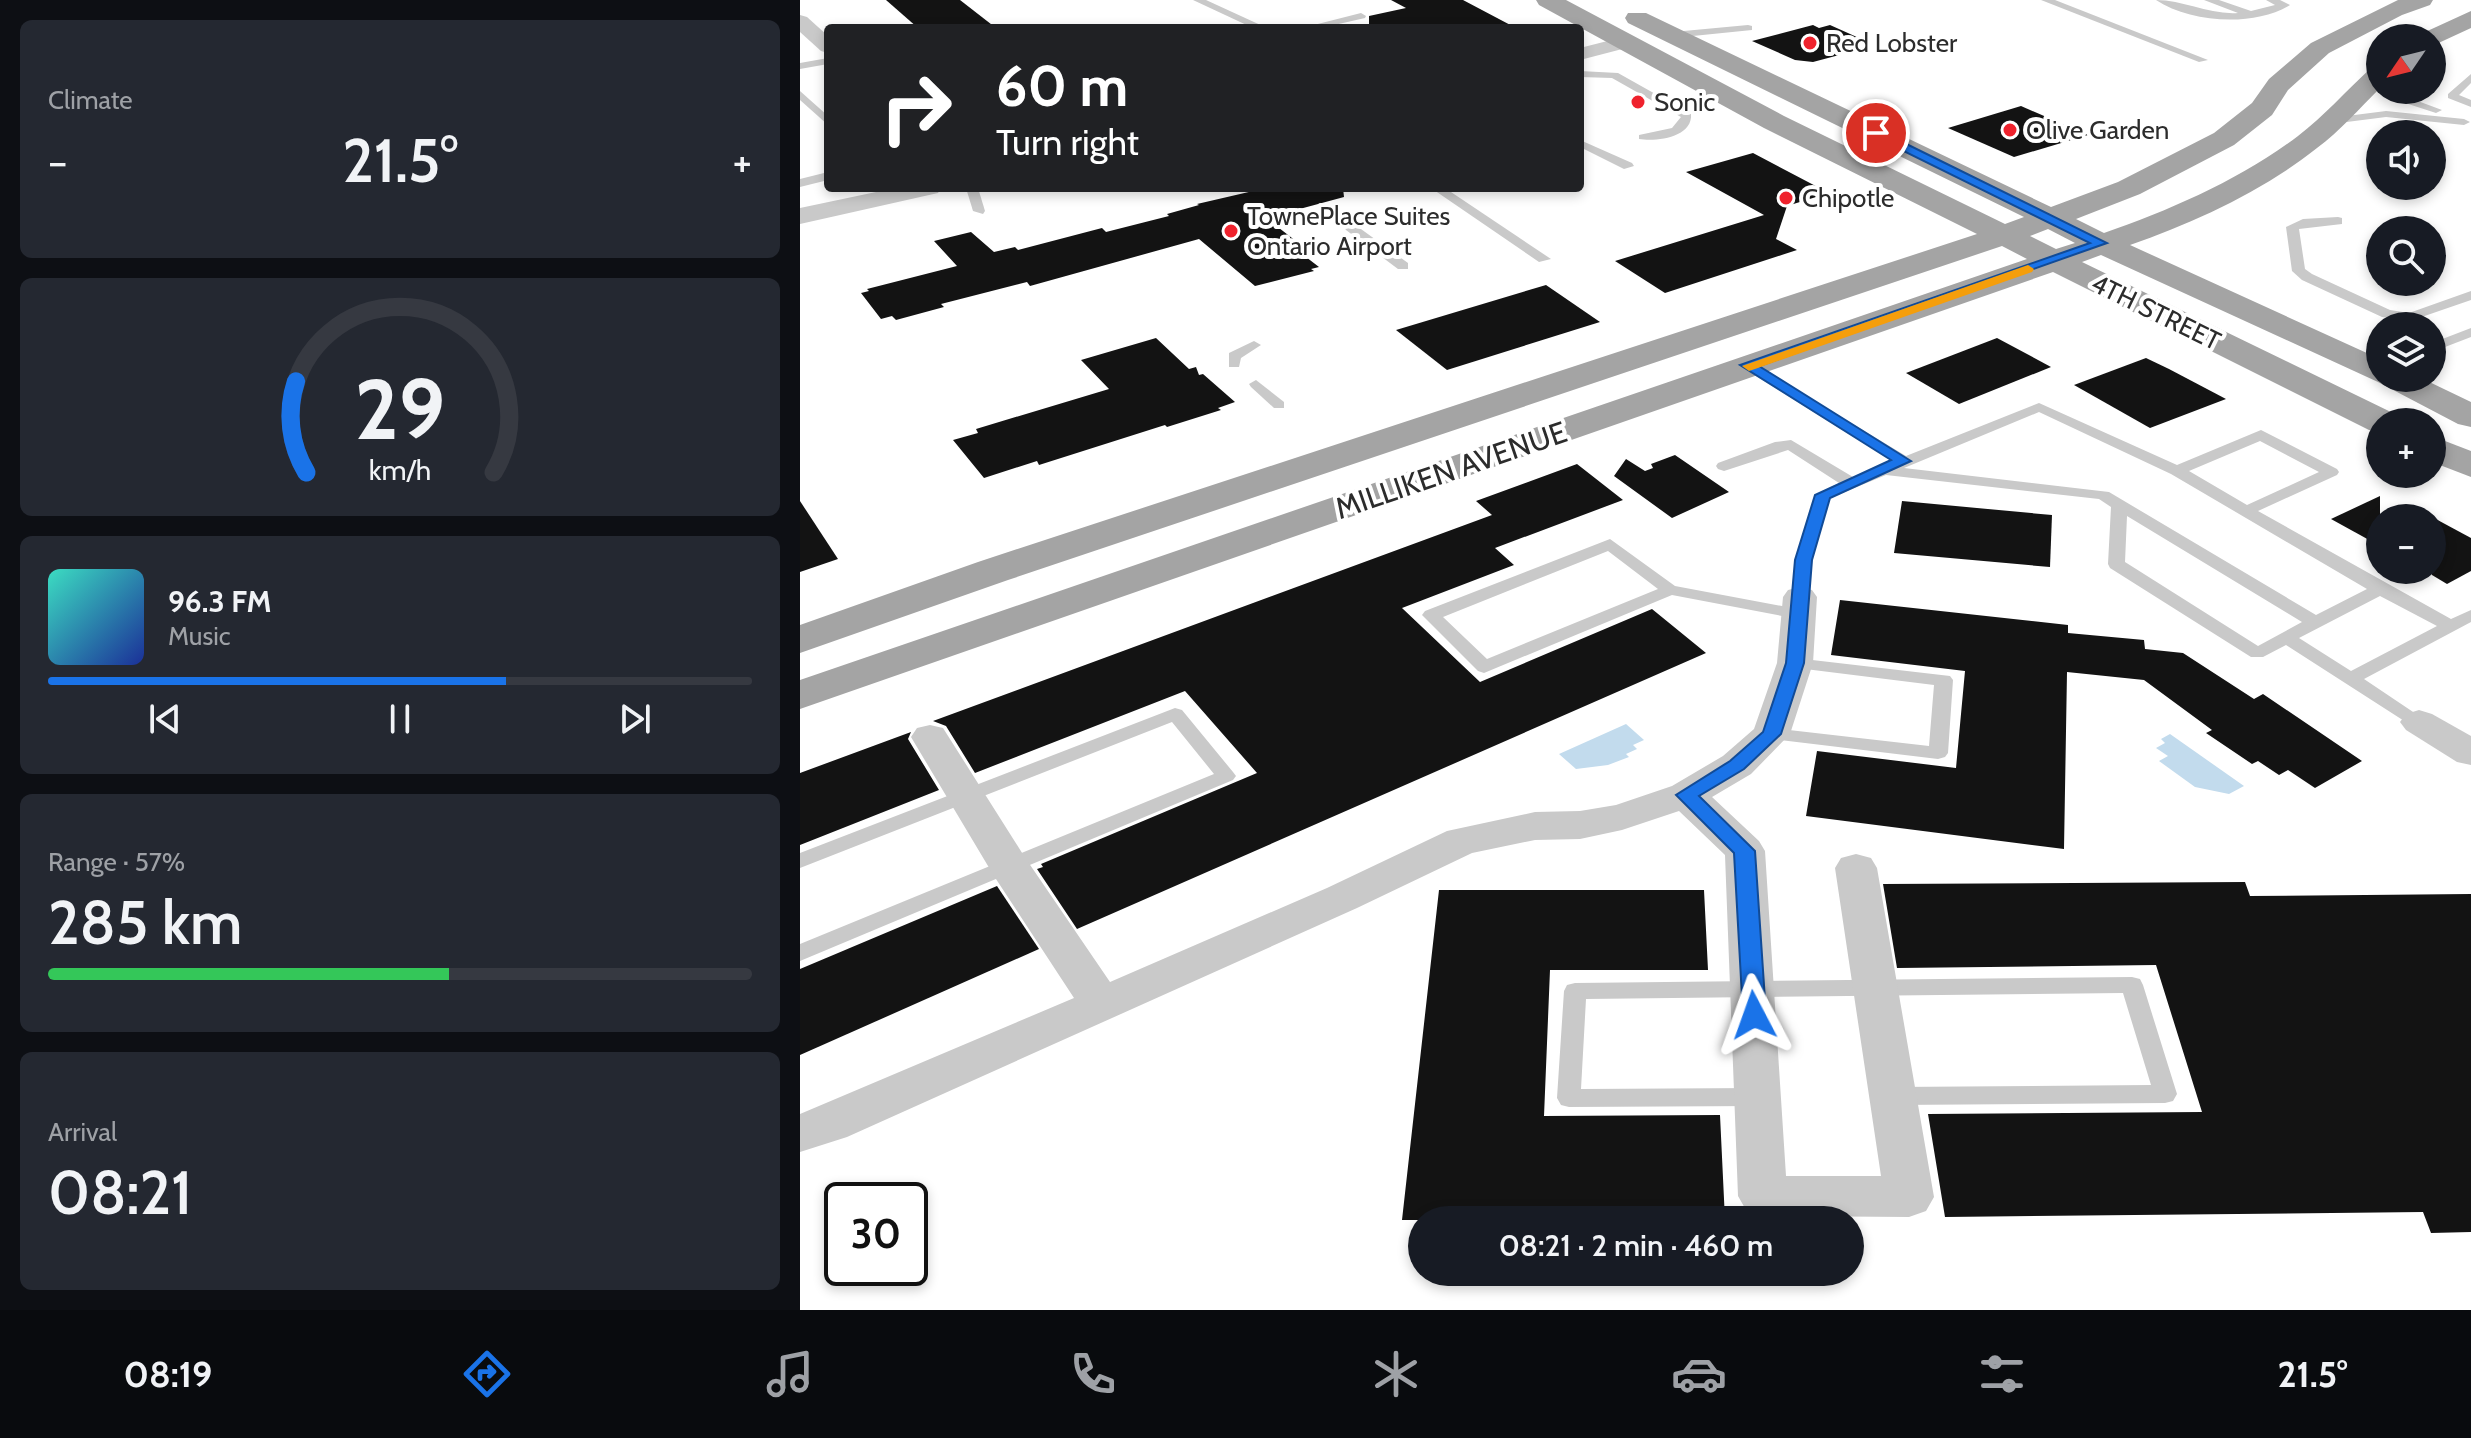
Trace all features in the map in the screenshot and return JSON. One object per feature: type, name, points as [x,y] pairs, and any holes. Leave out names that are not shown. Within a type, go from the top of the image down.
[{"type":"main road","name":"4TH STREET","points":[[1548,0],[1623,43],[2002,236],[2366,414]]},
{"type":"main road","name":"MILLIKEN AVENUE","points":[[800,640],[993,571],[2002,236],[2129,188],[2224,139],[2262,109],[2278,85],[2320,48],[2393,10],[2420,0]]},
{"type":"main road","name":"4TH STREET","points":[[1612,6],[2101,243],[2366,364]]},
{"type":"main road","points":[[2446,31],[2471,18]]},
{"type":"main road","points":[[2446,37],[2471,34]]},
{"type":"main road","name":"MILLIKEN AVENUE","points":[[800,695],[2148,228],[2233,189],[2282,159],[2331,121],[2366,87]]},
{"type":"main road","name":"4TH STREET","points":[[2423,392],[2471,416]]},
{"type":"main road","points":[[2446,454],[2471,466]]},
{"type":"street","points":[[800,21],[824,43]]},
{"type":"street","points":[[1584,53],[1623,43]]},
{"type":"street","points":[[800,216],[911,192]]},
{"type":"street","points":[[800,1133],[830,1124],[1102,1005],[1461,841],[1535,826],[1580,825],[1622,817],[1686,795],[1737,765],[1771,734],[1795,663],[1799,606]]},
{"type":"street","points":[[2419,722],[2471,753]]},
{"type":"street","points":[[930,737],[1009,866],[1102,1005]]},
{"type":"street","points":[[1686,795],[1745,851],[1763,1196],[1909,1197],[1856,868]]},
{"type":"lane","points":[[1198,0],[1253,24]]},
{"type":"lane","points":[[2046,0],[2203,60]]},
{"type":"lane","points":[[2161,0],[2212,17],[2229,19],[2285,5],[2271,0]]},
{"type":"lane","points":[[2209,0],[2251,14]]},
{"type":"lane","points":[[1325,24],[1361,16]]},
{"type":"lane","points":[[1673,35],[1748,28],[1709,52]]},
{"type":"lane","points":[[800,66],[824,62]]},
{"type":"lane","points":[[1584,74],[1614,75],[1687,116],[1686,124],[1679,130],[1643,137]]},
{"type":"lane","points":[[2471,77],[2452,96],[2471,104]]},
{"type":"lane","points":[[800,94],[824,118]]},
{"type":"lane","points":[[2419,104],[2454,115],[2468,124]]},
{"type":"lane","points":[[2331,121],[2390,114],[2468,124]]},
{"type":"lane","points":[[1584,145],[1628,166]]},
{"type":"lane","points":[[800,183],[824,177]]},
{"type":"lane","points":[[973,192],[979,211]]},
{"type":"lane","points":[[1443,192],[1544,259]]},
{"type":"lane","points":[[1347,213],[1345,220],[1350,227],[1403,266]]},
{"type":"lane","points":[[2338,221],[2292,227],[2299,271],[2307,277],[2387,314],[2410,317],[2471,295]]},
{"type":"lane","points":[[2446,342],[2471,332]]},
{"type":"lane","points":[[1234,364],[1234,356],[1254,345]]},
{"type":"lane","points":[[1748,365],[1903,461]]},
{"type":"lane","points":[[1256,384],[1279,405]]},
{"type":"lane","points":[[1670,590],[1610,544],[1431,615],[1484,667],[1670,590],[1799,606],[1803,560],[1823,495],[2039,407],[2177,471],[2380,589],[2451,626]]},
{"type":"lane","points":[[2177,471],[2261,435],[2331,472],[2246,511]]},
{"type":"lane","points":[[1724,466],[1780,445],[1791,445],[1849,482]]},
{"type":"lane","points":[[1880,470],[2103,495],[2316,623]]},
{"type":"lane","points":[[2119,505],[2116,564],[2257,653],[2380,589]]},
{"type":"lane","points":[[2352,678],[2471,615]]},
{"type":"lane","points":[[2287,638],[2419,722]]},
{"type":"lane","points":[[1771,734],[1938,753],[1944,680],[1795,663]]},
{"type":"lane","points":[[800,861],[1175,714],[1226,776],[800,953]]},
{"type":"lane","points":[[1760,1097],[1569,1098],[1575,991],[2132,985],[2165,1094],[1894,1096]]},
{"type":"water","points":[[1626,724],[1644,740],[1633,745],[1637,749],[1626,754],[1629,757],[1608,765],[1576,769],[1559,754]]},
{"type":"water","points":[[2170,734],[2244,786],[2229,794],[2195,787],[2159,761],[2168,756],[2156,748],[2165,743],[2161,739]]},
{"type":"building","points":[[886,0],[960,0],[991,24],[913,24]]},
{"type":"building","points":[[1391,0],[1463,0],[1508,24],[1369,24],[1369,16],[1406,8]]},
{"type":"building","name":"Red Lobster","points":[[1813,25],[1819,28],[1830,25],[1868,42],[1851,46],[1858,50],[1813,62],[1795,60],[1752,41]]},
{"type":"building","name":"Olive Garden","points":[[2021,106],[2088,135],[2014,157],[1948,128]]},
{"type":"building","points":[[1753,153],[1829,193],[1787,206],[1776,239],[1797,250],[1665,293],[1615,261],[1764,215],[1686,172]]},
{"type":"building","points":[[1249,192],[1343,192],[1344,197],[1266,218],[1314,255],[1306,257],[1319,267],[1311,269],[1314,271],[1255,286],[1199,239],[1030,286],[1027,282],[941,304],[944,307],[896,320],[892,316],[881,319],[861,293],[957,266],[934,241],[971,232],[994,252],[1015,247],[1018,250],[1102,228],[1106,232],[1169,216],[1167,214]]},
{"type":"building","points":[[1546,285],[1600,322],[1447,370],[1396,330]]},
{"type":"building","points":[[1156,338],[1189,369],[1196,367],[1199,375],[1203,374],[1235,402],[1218,408],[1221,410],[1167,427],[1165,425],[1039,465],[1037,461],[984,478],[953,440],[978,433],[976,429],[1109,389],[1081,360]]},
{"type":"building","points":[[1997,338],[2051,367],[1959,404],[1906,373]]},
{"type":"building","points":[[2146,358],[2226,399],[2150,428],[2074,385]]},
{"type":"building","points":[[1675,455],[1729,492],[1672,518],[1614,476],[1626,459],[1645,471],[1653,468],[1651,464]]},
{"type":"building","points":[[1577,464],[1623,500],[1495,548],[1514,565],[1402,608],[1480,682],[1652,609],[1706,653],[1077,929],[1037,869],[1043,867],[1041,864],[1257,773],[1185,691],[975,773],[946,726],[933,721],[1492,515],[1476,501]]},
{"type":"building","points":[[2380,496],[2380,504],[2366,504],[2366,538],[2331,519]]},
{"type":"building","points":[[800,501],[838,559],[800,572]]},
{"type":"building","points":[[1902,501],[2052,515],[2050,567],[1894,553]]},
{"type":"building","points":[[2446,525],[2471,538],[2471,571],[2447,584]]},
{"type":"building","points":[[1840,600],[2068,625],[2068,633],[2144,640],[2145,649],[2183,653],[2254,699],[2263,694],[2362,761],[2315,788],[2288,770],[2279,775],[2258,761],[2252,764],[2206,733],[2212,730],[2144,680],[2067,672],[2064,849],[1806,816],[1817,751],[1956,768],[1965,671],[1831,655]]},
{"type":"building","points":[[911,732],[908,739],[939,790],[800,845],[800,773]]},
{"type":"building","points":[[2245,882],[2250,896],[2471,894],[2471,1232],[2431,1233],[2423,1212],[1945,1217],[1928,1114],[2202,1112],[2156,965],[1897,968],[1883,884]]},
{"type":"building","points":[[997,886],[1039,949],[800,1055],[800,969]]},
{"type":"building","points":[[1439,890],[1704,890],[1708,970],[1550,970],[1544,1116],[1720,1115],[1724,1206],[1408,1206],[1408,1220],[1402,1220]]},
{"type":"slow traffic","points":[[1749,366],[2028,269]]},
{"type":"place","name":"Red Lobster","points":[[1810,43]]},
{"type":"place","name":"Sonic","points":[[1638,102]]},
{"type":"place","name":"Olive Garden","points":[[2010,130]]},
{"type":"place","name":"Chipotle","points":[[1786,198]]},
{"type":"place","name":"TownePlace Suites Ontario Airport","points":[[1231,231]]},
{"type":"route","points":[[1754,1015],[1745,851],[1686,795],[1737,765],[1771,734],[1786,698],[1795,663],[1803,560],[1823,495],[1903,461],[1748,365],[2101,243],[1876,133]]}]
